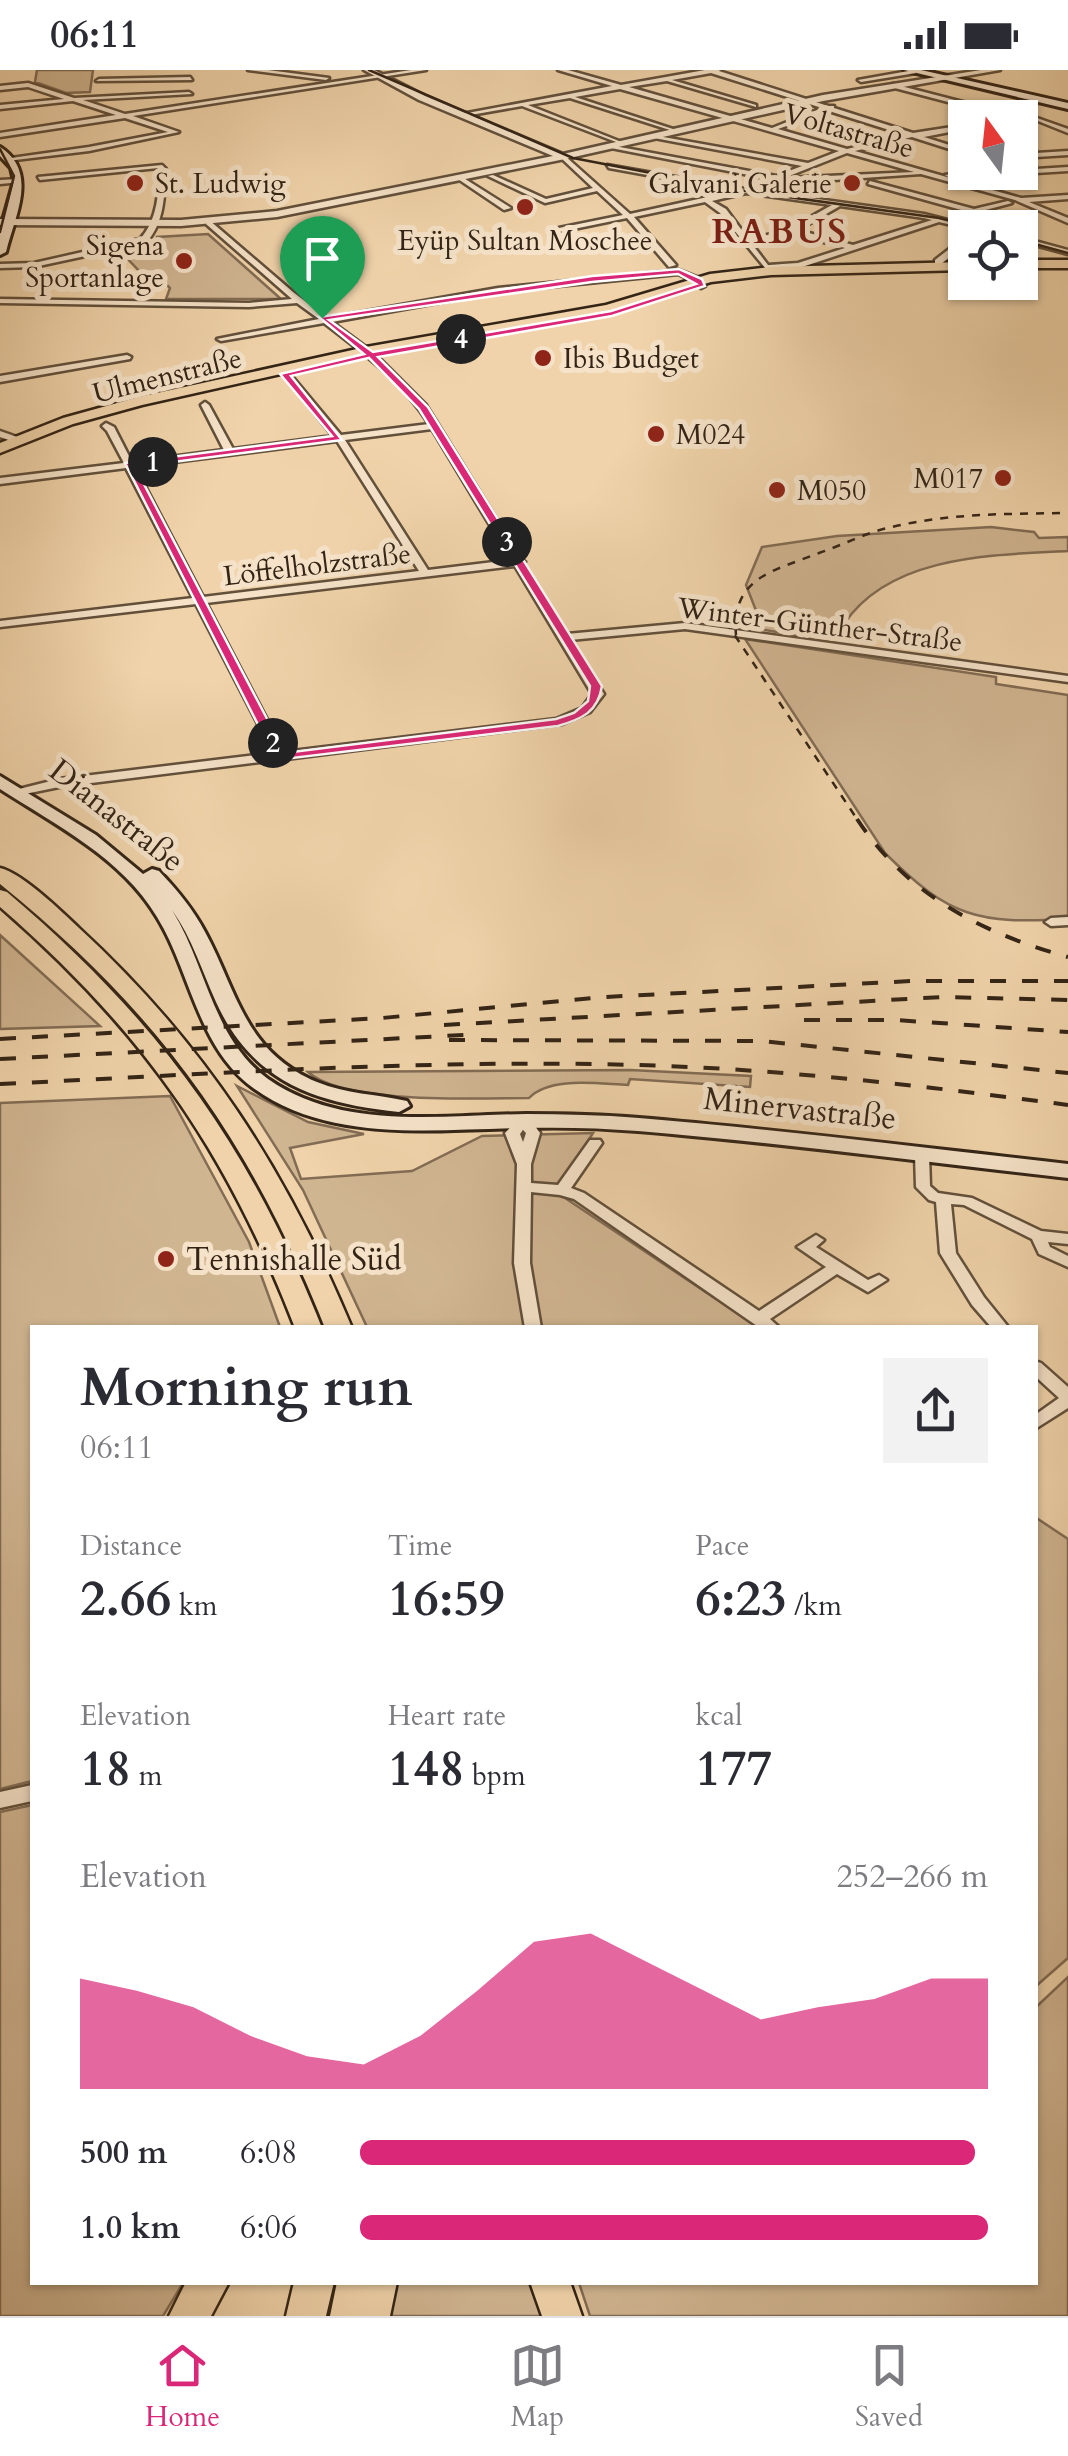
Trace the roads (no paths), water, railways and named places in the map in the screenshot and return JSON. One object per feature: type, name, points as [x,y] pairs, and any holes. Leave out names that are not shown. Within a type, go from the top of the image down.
[{"type":"main road","points":[[914,70],[1068,104]]},
{"type":"main road","points":[[0,252],[4,222],[19,181],[16,167],[5,157]]},
{"type":"main road","points":[[0,202],[5,157]]},
{"type":"main road","points":[[1038,263],[1068,258]]},
{"type":"main road","name":"Ulmenstraße","points":[[0,450],[17,440],[129,404],[369,353],[608,309],[686,276],[744,277],[948,267]]},
{"type":"main road","name":"Ulmenstraße","points":[[0,450],[101,416],[369,353]]},
{"type":"main road","name":"Dianastraße","points":[[0,764],[27,791],[114,858],[153,896],[183,946],[209,1022]]},
{"type":"main road","name":"Dianastraße","points":[[0,781],[27,791],[132,858],[165,887],[196,928],[217,975]]},
{"type":"main road","points":[[0,874],[70,929],[133,989],[209,1078],[276,1186],[310,1253],[338,1325]]},
{"type":"main road","points":[[0,896],[106,989],[183,1081],[249,1187],[308,1325]]},
{"type":"main road","name":"Minervastraße","points":[[217,975],[249,1042],[273,1066],[306,1085],[338,1096],[388,1106],[652,1126],[1068,1172]]},
{"type":"main road","name":"Minervastraße","points":[[209,1022],[232,1055],[258,1082],[310,1108],[352,1117],[397,1121],[524,1115],[679,1116],[1068,1158]]},
{"type":"main road","points":[[189,2316],[206,2285]]},
{"type":"main road","points":[[306,2316],[313,2285]]},
{"type":"main road","points":[[350,2316],[355,2285]]},
{"type":"main road","points":[[370,2316],[375,2285]]},
{"type":"main road","points":[[551,2285],[562,2316]]},
{"type":"street","points":[[28,70],[28,85]]},
{"type":"street","points":[[95,101],[102,70]]},
{"type":"street","points":[[192,70],[189,94],[193,105]]},
{"type":"street","points":[[250,70],[343,82]]},
{"type":"street","points":[[368,70],[563,157],[686,276]]},
{"type":"street","points":[[0,136],[423,70]]},
{"type":"street","name":"Voltastraße","points":[[561,70],[939,177],[1068,221]]},
{"type":"street","points":[[571,73],[590,70]]},
{"type":"street","points":[[465,114],[713,70],[948,145]]},
{"type":"street","points":[[862,80],[914,70]]},
{"type":"street","points":[[4,222],[154,224],[290,212],[563,157],[760,108],[996,70]]},
{"type":"street","points":[[99,82],[190,79]]},
{"type":"street","points":[[666,80],[760,108]]},
{"type":"street","points":[[0,88],[28,85],[95,101],[189,94]]},
{"type":"street","points":[[892,86],[948,101]]},
{"type":"street","points":[[570,97],[674,132]]},
{"type":"street","points":[[0,107],[74,99]]},
{"type":"street","points":[[5,157],[98,147],[176,132],[124,116],[95,101]]},
{"type":"street","points":[[521,105],[616,145],[779,178],[918,174]]},
{"type":"street","points":[[771,130],[832,107]]},
{"type":"street","points":[[1038,119],[1068,131]]},
{"type":"street","points":[[59,126],[72,133]]},
{"type":"street","points":[[562,230],[708,201],[845,152],[948,130]]},
{"type":"street","points":[[652,136],[810,165]]},
{"type":"street","points":[[773,141],[790,136]]},
{"type":"street","points":[[84,140],[98,147]]},
{"type":"street","points":[[739,153],[756,147]]},
{"type":"street","points":[[1039,155],[1068,153]]},
{"type":"street","points":[[0,266],[34,264],[144,240],[154,224],[163,169],[160,166],[40,178]]},
{"type":"street","points":[[609,166],[744,191],[948,220]]},
{"type":"street","points":[[1038,171],[1068,169]]},
{"type":"street","points":[[1038,173],[1068,197]]},
{"type":"street","points":[[492,176],[545,201],[596,189]]},
{"type":"street","points":[[939,177],[948,176]]},
{"type":"street","points":[[457,178],[508,208]]},
{"type":"street","points":[[862,178],[969,210]]},
{"type":"street","points":[[2,182],[19,181]]},
{"type":"street","points":[[1020,202],[1068,197]]},
{"type":"street","points":[[708,201],[723,211],[766,267],[799,265],[948,218]]},
{"type":"street","points":[[976,210],[1008,201]]},
{"type":"street","points":[[749,242],[792,230],[840,204]]},
{"type":"street","points":[[27,791],[558,722],[586,710],[598,694],[436,426],[407,388],[369,353],[298,301],[209,222]]},
{"type":"street","points":[[792,230],[851,248]]},
{"type":"street","points":[[1038,246],[1068,258]]},
{"type":"street","points":[[938,262],[948,254]]},
{"type":"street","points":[[220,338],[498,290],[686,276]]},
{"type":"street","points":[[0,301],[259,305],[298,301]]},
{"type":"street","points":[[0,379],[127,357]]},
{"type":"street","points":[[286,372],[339,438],[424,573]]},
{"type":"street","points":[[205,406],[230,452]]},
{"type":"street","points":[[106,426],[112,429],[281,758]]},
{"type":"street","points":[[0,481],[436,426]]},
{"type":"street","points":[[0,434],[17,440]]},
{"type":"street","name":"Löffelholzstraße","points":[[0,624],[520,562]]},
{"type":"street","name":"Winter-Günther-Straße","points":[[566,637],[686,626],[1068,679]]},
{"type":"street","points":[[1052,922],[1068,921]]},
{"type":"street","points":[[524,1115],[534,1134],[524,1164],[522,1263],[532,1325]]},
{"type":"street","points":[[562,1190],[594,1143]]},
{"type":"street","points":[[922,1154],[924,1187],[943,1200],[967,1201],[1038,1236],[1068,1238]]},
{"type":"street","points":[[525,1187],[562,1190],[579,1196],[765,1323],[837,1268]]},
{"type":"street","points":[[943,1200],[948,1254],[999,1325]]},
{"type":"street","points":[[1038,1236],[1044,1250],[1068,1262]]},
{"type":"street","points":[[816,1240],[806,1247],[868,1287],[878,1280]]},
{"type":"street","points":[[1038,1371],[1068,1398],[1038,1421]]},
{"type":"street","points":[[0,1800],[30,1793]]},
{"type":"tram line","points":[[369,70],[573,158],[745,191],[948,220]]},
{"type":"tram line","points":[[0,149],[14,176],[0,232]]},
{"type":"tram line","points":[[1038,245],[1068,253]]},
{"type":"railway","points":[[736,635],[741,600],[759,579],[864,535],[936,519],[1068,513]]},
{"type":"railway","points":[[726,622],[857,819]]},
{"type":"railway","points":[[857,819],[899,869],[949,908],[1006,936],[1068,957]]},
{"type":"railway","points":[[0,1039],[382,1018],[605,997],[912,981],[1068,981]]},
{"type":"railway","points":[[444,1025],[942,997],[1068,1000]]},
{"type":"railway","points":[[804,1020],[896,1020],[1068,1032]]},
{"type":"railway","points":[[0,1059],[464,1035]]},
{"type":"railway","points":[[449,1040],[762,1041],[1068,1073]]},
{"type":"railway","points":[[0,1084],[398,1066],[637,1065],[853,1079],[1068,1105]]},
{"type":"place","name":"St. Ludwig","points":[[135,183]]},
{"type":"place","name":"Galvani Galerie","points":[[852,183]]},
{"type":"place","name":"Eyüp Sultan Moschee","points":[[525,207]]},
{"type":"place","name":"Sigena Sportanlage","points":[[184,261]]},
{"type":"place","name":"Ibis Budget","points":[[543,358]]},
{"type":"place","name":"M024","points":[[656,434]]},
{"type":"place","name":"M017","points":[[1003,478]]},
{"type":"place","name":"M050","points":[[777,490]]},
{"type":"place","name":"Tennishalle Süd","points":[[166,1259]]},
{"type":"district","name":"RABUS","points":[[780,231]]}]
